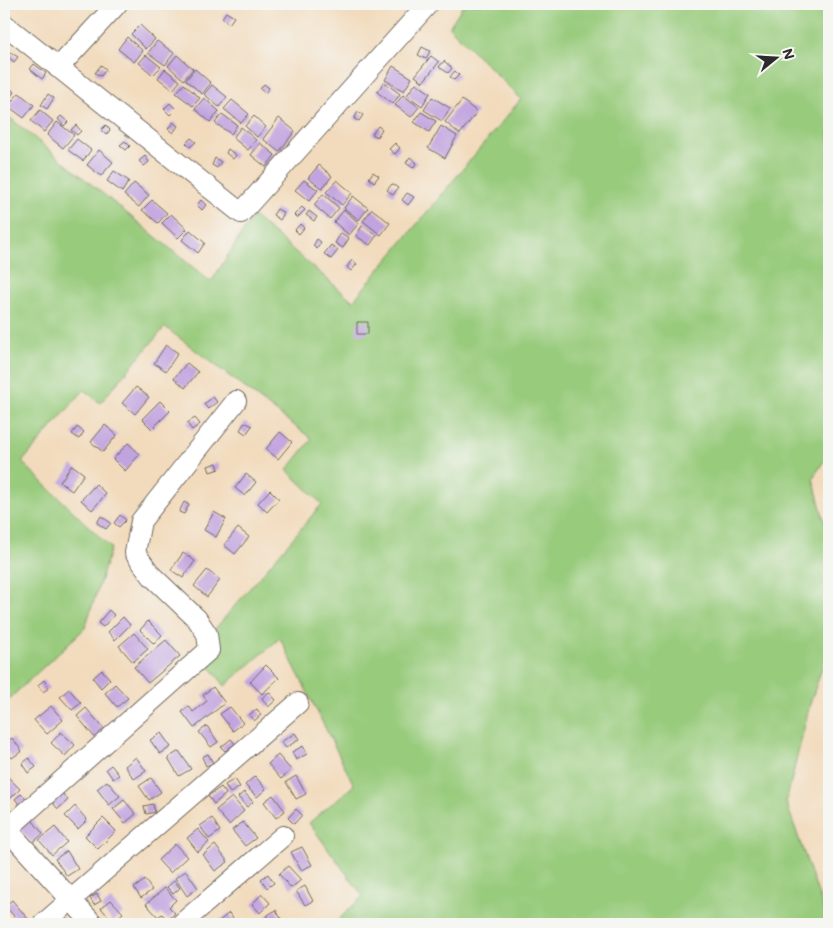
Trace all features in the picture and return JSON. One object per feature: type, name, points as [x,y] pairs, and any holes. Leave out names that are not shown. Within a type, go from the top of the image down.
[{"type":"street","points":[[58,68],[117,4]]},
{"type":"street","points":[[4,24],[241,213],[428,4]]},
{"type":"street","points":[[94,924],[5,829],[209,650],[207,634],[197,618],[152,576],[135,553],[141,521],[236,401]]},
{"type":"street","points":[[43,924],[298,704]]},
{"type":"street","points":[[181,924],[284,836]]},
{"type":"green space","points":[[464,4],[829,4],[829,453],[813,478],[829,539],[829,646],[810,704],[786,802],[829,924],[334,924],[363,896],[309,823],[354,785],[280,638],[225,686],[197,650],[322,504],[287,470],[312,439],[165,327],[100,403],[84,390],[22,462],[111,548],[85,628],[4,704],[4,113],[211,282],[253,216],[353,301],[521,99],[449,27]]},
{"type":"building","points":[[226,12],[234,17],[229,24],[222,18]]},
{"type":"building","points":[[140,25],[155,39],[146,49],[131,34]]},
{"type":"building","points":[[127,37],[143,51],[134,62],[118,49]]},
{"type":"building","points":[[157,41],[174,53],[165,65],[148,53]]},
{"type":"building","points":[[422,47],[430,51],[426,59],[418,55]]},
{"type":"building","points":[[10,52],[18,57],[14,62],[7,56]]},
{"type":"building","points":[[146,55],[161,67],[153,75],[139,63]]},
{"type":"building","points":[[177,55],[193,69],[184,80],[168,66]]},
{"type":"building","points":[[431,56],[439,62],[423,82],[415,76]]},
{"type":"building","points":[[444,61],[452,68],[448,73],[439,67]]},
{"type":"building","points":[[34,64],[46,73],[42,79],[30,69]]},
{"type":"building","points":[[101,65],[106,69],[101,76],[95,73]]},
{"type":"building","points":[[393,66],[412,78],[404,91],[385,80]]},
{"type":"building","points":[[165,69],[180,81],[173,90],[158,78]]},
{"type":"building","points":[[195,69],[211,83],[202,94],[186,80]]},
{"type":"building","points":[[455,71],[459,75],[454,80],[450,77]]},
{"type":"building","points":[[4,82],[14,92],[6,101],[4,100]]},
{"type":"building","points":[[384,82],[400,94],[393,104],[377,92]]},
{"type":"building","points":[[416,83],[430,93],[422,106],[407,95]]},
{"type":"building","points":[[184,84],[200,98],[193,106],[176,93]]},
{"type":"building","points":[[264,84],[269,88],[265,93],[260,89]]},
{"type":"building","points":[[212,85],[227,97],[219,107],[204,94]]},
{"type":"building","points":[[19,93],[34,105],[24,118],[8,106]]},
{"type":"building","points":[[48,94],[54,98],[47,109],[41,105]]},
{"type":"building","points":[[403,95],[419,107],[411,117],[395,105]]},
{"type":"building","points":[[432,97],[450,108],[442,121],[424,110]]},
{"type":"building","points":[[204,98],[219,111],[210,122],[195,109]]},
{"type":"building","points":[[232,100],[249,114],[241,123],[224,109]]},
{"type":"building","points":[[462,100],[477,112],[460,134],[445,122]]},
{"type":"building","points":[[170,103],[176,109],[170,115],[164,109]]},
{"type":"building","points":[[40,110],[53,121],[44,132],[31,121]]},
{"type":"building","points":[[358,112],[363,115],[359,121],[354,119]]},
{"type":"building","points":[[421,112],[436,121],[429,132],[414,122]]},
{"type":"building","points":[[222,114],[237,125],[231,134],[215,123]]},
{"type":"building","points":[[61,116],[68,122],[64,126],[58,119]]},
{"type":"building","points":[[254,116],[266,127],[257,137],[245,126]]},
{"type":"building","points":[[279,118],[295,131],[279,152],[263,139]]},
{"type":"building","points":[[57,122],[74,135],[63,148],[47,135]]},
{"type":"building","points":[[173,122],[178,126],[173,133],[168,129]]},
{"type":"building","points":[[76,125],[81,131],[77,135],[71,130]]},
{"type":"building","points":[[106,125],[110,130],[106,135],[101,130]]},
{"type":"building","points":[[378,126],[382,129],[377,137],[372,134]]},
{"type":"building","points":[[441,126],[457,136],[445,158],[428,148]]},
{"type":"building","points":[[241,127],[256,140],[248,150],[233,138]]},
{"type":"building","points":[[191,138],[196,142],[190,147],[186,143]]},
{"type":"building","points":[[77,139],[91,150],[83,161],[68,150]]},
{"type":"building","points":[[125,141],[130,146],[126,150],[120,145]]},
{"type":"building","points":[[260,143],[275,155],[266,167],[251,155]]},
{"type":"building","points":[[395,143],[400,148],[395,154],[389,149]]},
{"type":"building","points":[[228,149],[236,155],[233,159],[226,153]]},
{"type":"building","points":[[99,150],[113,162],[101,176],[87,165]]},
{"type":"building","points":[[145,156],[149,162],[144,166],[139,161]]},
{"type":"building","points":[[410,157],[417,163],[413,168],[406,163]]},
{"type":"building","points":[[215,158],[221,162],[217,168],[212,165]]},
{"type":"building","points":[[319,165],[332,176],[322,189],[308,178]]},
{"type":"building","points":[[114,171],[129,181],[122,192],[107,181]]},
{"type":"building","points":[[373,172],[379,176],[374,182],[369,178]]},
{"type":"building","points":[[304,180],[318,190],[309,201],[295,190]]},
{"type":"building","points":[[337,180],[352,193],[342,205],[326,192]]},
{"type":"building","points":[[134,183],[149,195],[139,207],[124,195]]},
{"type":"building","points":[[392,184],[398,188],[393,195],[387,190]]},
{"type":"building","points":[[407,193],[414,197],[408,205],[402,200]]},
{"type":"building","points":[[323,194],[339,208],[330,219],[314,205]]},
{"type":"building","points":[[353,196],[368,208],[359,220],[344,208]]},
{"type":"building","points":[[152,200],[167,213],[158,223],[142,210]]},
{"type":"building","points":[[201,200],[206,205],[202,210],[197,205]]},
{"type":"building","points":[[302,207],[305,210],[297,218],[294,215]]},
{"type":"building","points":[[277,209],[284,213],[280,220],[273,215]]},
{"type":"building","points":[[372,209],[390,223],[381,235],[363,221]]},
{"type":"building","points":[[344,210],[359,223],[349,235],[334,222]]},
{"type":"building","points":[[309,211],[317,217],[314,221],[306,215]]},
{"type":"building","points":[[171,214],[187,229],[178,238],[162,223]]},
{"type":"building","points":[[300,224],[304,228],[299,234],[295,230]]},
{"type":"building","points":[[362,226],[377,235],[370,245],[356,236]]},
{"type":"building","points":[[190,230],[205,243],[198,253],[182,240]]},
{"type":"building","points":[[341,233],[349,238],[343,248],[335,243]]},
{"type":"building","points":[[317,239],[321,242],[317,249],[313,246]]},
{"type":"building","points":[[331,245],[338,250],[331,259],[324,254]]},
{"type":"building","points":[[352,260],[357,264],[351,271],[347,267]]},
{"type":"building","points":[[357,322],[368,322],[368,334],[357,334]]},
{"type":"building","points":[[166,345],[178,353],[166,371],[154,363]]},
{"type":"building","points":[[187,363],[198,372],[185,388],[174,378]]},
{"type":"building","points":[[136,387],[149,397],[135,414],[122,403]]},
{"type":"building","points":[[213,397],[217,402],[208,409],[204,404]]},
{"type":"building","points":[[160,401],[170,411],[152,429],[142,419]]},
{"type":"building","points":[[195,418],[200,424],[192,430],[187,423]]},
{"type":"building","points":[[245,422],[252,426],[246,434],[240,430]]},
{"type":"building","points":[[105,425],[117,435],[103,452],[91,442]]},
{"type":"building","points":[[77,427],[84,432],[79,439],[72,434]]},
{"type":"building","points":[[280,432],[292,442],[278,459],[266,449]]},
{"type":"building","points":[[128,443],[140,454],[125,471],[113,459]]},
{"type":"building","points":[[217,463],[219,469],[210,472],[208,466]]},
{"type":"building","points":[[72,465],[84,474],[72,491],[60,482]]},
{"type":"building","points":[[246,474],[256,482],[245,496],[235,488]]},
{"type":"building","points":[[96,484],[106,494],[92,510],[81,500]]},
{"type":"building","points":[[270,490],[279,499],[267,512],[258,503]]},
{"type":"building","points":[[184,502],[189,505],[184,514],[179,512]]},
{"type":"building","points":[[214,512],[226,519],[216,537],[204,530]]},
{"type":"building","points":[[120,515],[126,520],[119,527],[114,523]]},
{"type":"building","points":[[101,516],[111,523],[106,529],[97,523]]},
{"type":"building","points":[[238,528],[249,537],[235,554],[224,545]]},
{"type":"building","points":[[183,553],[195,561],[183,578],[171,570]]},
{"type":"building","points":[[207,570],[220,580],[207,597],[194,586]]},
{"type":"building","points":[[109,610],[114,615],[103,627],[98,623]]},
{"type":"building","points":[[123,617],[130,625],[115,640],[108,632]]},
{"type":"building","points":[[148,621],[162,635],[154,644],[140,630]]},
{"type":"building","points":[[134,633],[148,649],[133,662],[119,646]]},
{"type":"building","points":[[166,640],[180,656],[148,683],[134,667]]},
{"type":"building","points":[[266,665],[279,678],[262,694],[250,682]]},
{"type":"building","points":[[102,670],[110,679],[101,688],[93,678]]},
{"type":"building","points":[[44,680],[49,688],[43,692],[38,685]]},
{"type":"building","points":[[115,684],[128,698],[117,707],[105,693]]},
{"type":"building","points":[[213,687],[225,703],[194,728],[182,712],[189,706],[193,712],[207,701],[203,695]]},
{"type":"building","points":[[69,689],[81,703],[72,710],[60,697]]},
{"type":"building","points":[[269,692],[276,700],[268,707],[262,698]]},
{"type":"building","points":[[51,706],[63,720],[47,734],[34,720]]},
{"type":"building","points":[[230,707],[243,723],[233,731],[220,714]]},
{"type":"building","points":[[86,708],[106,731],[96,739],[77,716]]},
{"type":"building","points":[[257,709],[261,715],[254,721],[249,715]]},
{"type":"building","points":[[207,726],[218,742],[211,747],[199,732]]},
{"type":"building","points":[[61,732],[75,745],[65,756],[51,743]]},
{"type":"building","points":[[161,733],[171,747],[160,754],[150,740]]},
{"type":"building","points":[[295,733],[299,739],[286,748],[281,742]]},
{"type":"building","points":[[12,738],[22,751],[12,758],[4,748],[4,744]]},
{"type":"building","points":[[231,739],[235,744],[225,751],[221,747]]},
{"type":"building","points":[[303,746],[307,754],[296,760],[292,752]]},
{"type":"building","points":[[179,751],[191,769],[179,776],[168,758]]},
{"type":"building","points":[[208,754],[213,763],[206,766],[202,757]]},
{"type":"building","points":[[278,755],[291,770],[281,779],[268,764]]},
{"type":"building","points":[[136,757],[146,771],[134,779],[125,766]]},
{"type":"building","points":[[29,758],[36,767],[28,773],[22,764]]},
{"type":"building","points":[[111,765],[119,775],[113,779],[106,769]]},
{"type":"building","points":[[6,775],[20,789],[4,805],[4,777]]},
{"type":"building","points":[[255,776],[266,789],[257,797],[245,785]]},
{"type":"building","points":[[296,776],[306,794],[296,799],[286,782]]},
{"type":"building","points":[[151,778],[161,792],[149,800],[139,786]]},
{"type":"building","points":[[235,779],[240,787],[230,793],[225,785]]},
{"type":"building","points":[[107,781],[120,796],[109,805],[97,789]]},
{"type":"building","points":[[221,787],[226,794],[214,804],[208,796]]},
{"type":"building","points":[[244,792],[253,802],[247,807],[238,797]]},
{"type":"building","points":[[62,793],[68,800],[58,809],[52,802]]},
{"type":"building","points":[[21,794],[27,800],[20,805],[15,799]]},
{"type":"building","points":[[273,795],[285,811],[276,818],[264,802]]},
{"type":"building","points":[[232,797],[244,811],[229,825],[216,810]]},
{"type":"building","points":[[124,800],[136,814],[125,823],[113,809]]},
{"type":"building","points":[[153,804],[155,812],[146,814],[144,806]]},
{"type":"building","points":[[75,806],[87,820],[78,829],[65,816]]},
{"type":"building","points":[[296,809],[302,815],[294,824],[288,818]]},
{"type":"building","points":[[30,817],[43,834],[32,843],[18,827]]},
{"type":"building","points":[[103,818],[116,831],[98,849],[85,836]]},
{"type":"building","points":[[212,818],[220,831],[209,839],[200,826]]},
{"type":"building","points":[[243,822],[256,838],[245,846],[232,830]]},
{"type":"building","points":[[55,827],[67,842],[52,855],[39,840]]},
{"type":"building","points":[[198,829],[209,842],[198,852],[187,838]]},
{"type":"building","points":[[175,844],[187,857],[170,873],[158,860]]},
{"type":"building","points":[[215,845],[228,862],[215,871],[203,855]]},
{"type":"building","points":[[302,847],[312,865],[301,870],[291,852]]},
{"type":"building","points":[[67,851],[78,869],[67,876],[55,859]]},
{"type":"building","points":[[288,866],[301,880],[291,888],[279,874]]},
{"type":"building","points":[[186,871],[198,888],[187,896],[175,878]]},
{"type":"building","points":[[268,874],[274,883],[267,888],[261,879]]},
{"type":"building","points":[[145,880],[152,890],[141,898],[134,888]]},
{"type":"building","points":[[174,881],[180,888],[173,894],[167,887]]},
{"type":"building","points":[[305,886],[313,901],[305,905],[296,891]]},
{"type":"building","points":[[165,888],[176,900],[169,907],[175,913],[168,920],[162,914],[158,917],[146,904]]},
{"type":"building","points":[[97,894],[101,901],[94,905],[90,898]]},
{"type":"building","points":[[262,894],[270,903],[260,913],[252,904]]},
{"type":"building","points":[[12,900],[29,920],[24,924],[21,924],[5,906]]},
{"type":"building","points":[[111,900],[123,913],[113,922],[101,908]]},
{"type":"building","points":[[276,910],[284,924],[271,924],[266,916]]},
{"type":"building","points":[[229,913],[237,924],[220,924],[218,922]]}]
